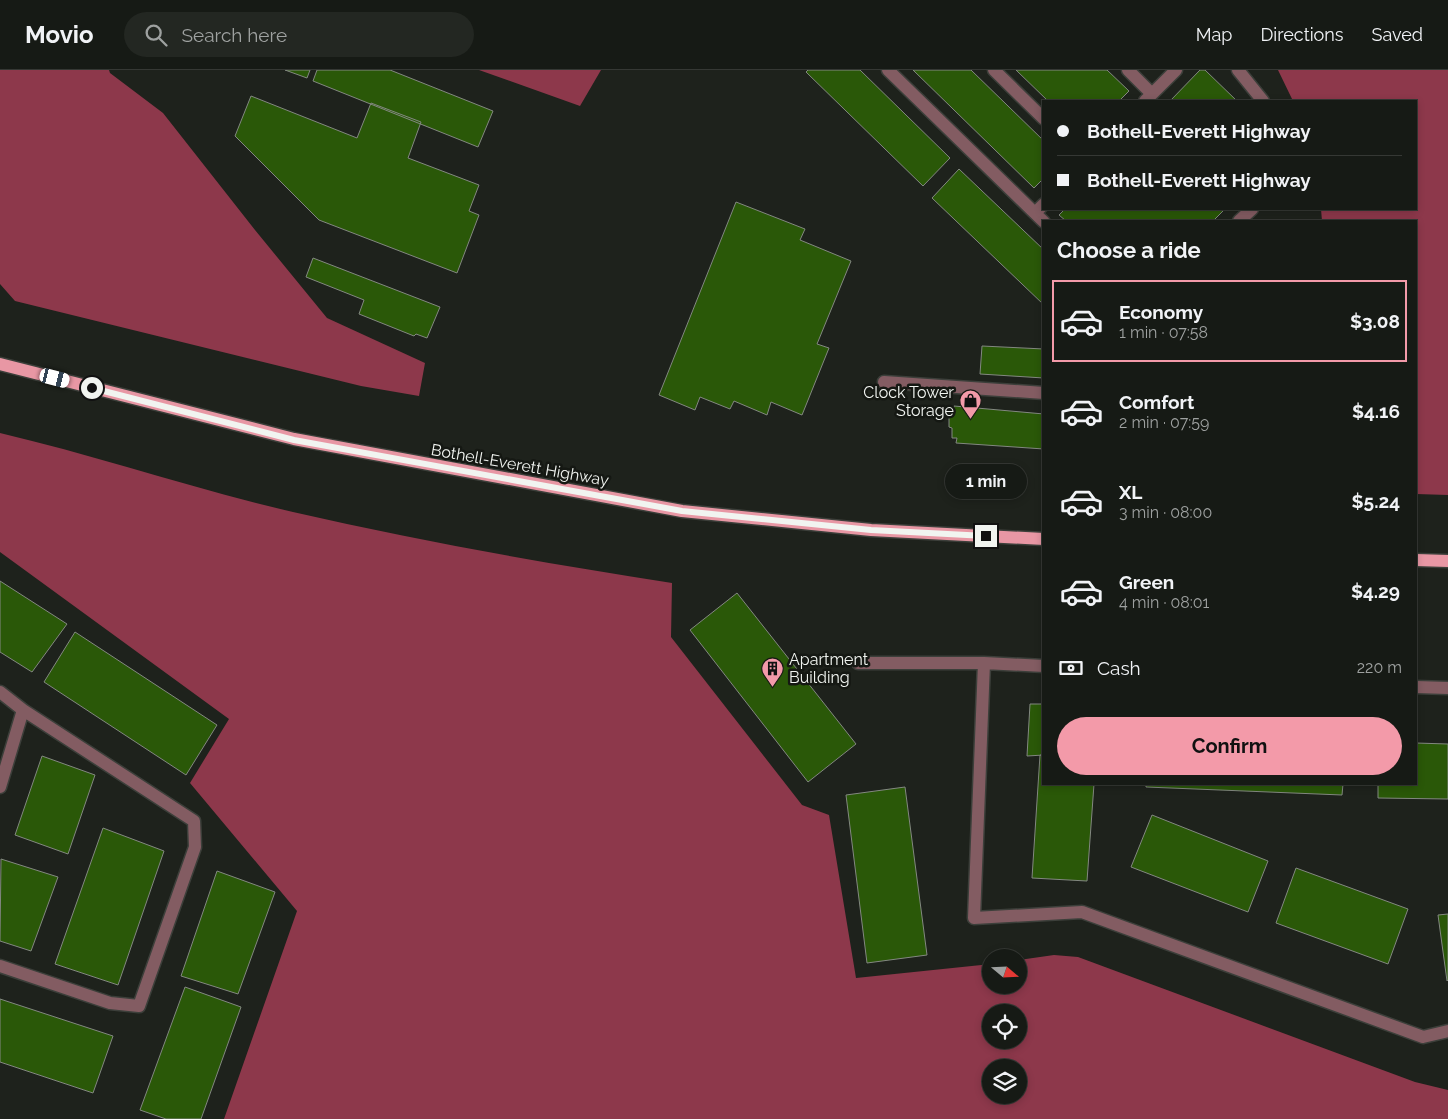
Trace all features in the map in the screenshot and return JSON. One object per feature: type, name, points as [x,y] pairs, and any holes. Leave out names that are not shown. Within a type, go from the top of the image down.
[{"type":"main road","name":"Bothell-Everett Highway","points":[[0,364],[294,440],[682,511],[871,530],[1042,539]]},
{"type":"main road","points":[[1417,560],[1448,562]]},
{"type":"street","points":[[888,70],[1041,213]]},
{"type":"street","points":[[994,70],[1042,117]]},
{"type":"street","points":[[1128,70],[1149,98],[1176,70]]},
{"type":"street","points":[[1238,70],[1262,100]]},
{"type":"street","points":[[1240,220],[1251,210]]},
{"type":"street","points":[[884,382],[1042,393]]},
{"type":"street","points":[[858,663],[984,662],[1042,666]]},
{"type":"street","points":[[984,662],[974,918],[1082,912],[1423,1037],[1448,1031]]},
{"type":"street","points":[[1417,687],[1448,688]]},
{"type":"street","points":[[0,692],[23,710],[194,821],[195,847],[139,1006],[110,1003],[0,966]]},
{"type":"street","points":[[0,787],[23,710]]},
{"type":"shaded area","points":[[0,70],[109,70],[110,73],[163,113],[327,318],[425,363],[419,396],[361,386],[15,301],[0,284]]},
{"type":"shaded area","points":[[479,70],[601,70],[580,106]]},
{"type":"shaded area","points":[[1278,70],[1448,70],[1448,495],[1417,494],[1417,220],[1322,220],[1321,210],[1417,210],[1417,100],[1293,100]]},
{"type":"shaded area","points":[[0,433],[256,503],[340,523],[482,551],[672,583],[671,637],[802,805],[829,815],[856,978],[982,965],[982,994],[1028,994],[1028,959],[1054,955],[1078,957],[1415,1082],[1448,1090],[1448,1119],[224,1119],[297,911],[190,783],[229,719],[0,552]]},
{"type":"building","points":[[285,70],[310,70],[307,78]]},
{"type":"building","points":[[317,70],[390,70],[493,111],[478,147],[313,81]]},
{"type":"building","points":[[808,70],[860,70],[950,158],[923,186],[806,72]]},
{"type":"building","points":[[913,70],[971,70],[1042,139],[1042,180],[1034,188]]},
{"type":"building","points":[[1016,70],[1107,70],[1129,91],[1120,100],[1047,100]]},
{"type":"building","points":[[1200,70],[1205,70],[1236,100],[1171,100]]},
{"type":"building","points":[[251,96],[357,138],[371,103],[421,122],[408,158],[479,185],[469,211],[479,215],[457,273],[319,220],[235,136]]},
{"type":"building","points":[[959,169],[1042,248],[1042,303],[932,198]]},
{"type":"building","points":[[736,202],[805,229],[800,240],[851,261],[817,344],[829,348],[802,415],[771,402],[767,415],[734,401],[730,409],[700,397],[695,410],[659,395]]},
{"type":"building","points":[[1064,210],[1224,210],[1214,220],[1065,220],[1059,215]]},
{"type":"building","points":[[313,258],[440,307],[427,338],[416,334],[414,336],[359,314],[364,300],[306,277]]},
{"type":"building","points":[[982,346],[1042,349],[1042,378],[980,374]]},
{"type":"building","points":[[954,406],[1042,414],[1042,449],[956,443],[957,438],[952,438],[952,428],[949,427],[949,415],[953,415]]},
{"type":"building","points":[[0,581],[67,624],[32,672],[0,652]]},
{"type":"building","name":"Apartment Building","points":[[737,593],[856,744],[808,782],[690,630]]},
{"type":"building","points":[[75,632],[217,725],[186,775],[44,682]]},
{"type":"building","points":[[1030,704],[1042,704],[1042,755],[1027,756]]},
{"type":"building","points":[[1417,743],[1448,744],[1448,799],[1378,798],[1378,785],[1417,785]]},
{"type":"building","points":[[1040,755],[1042,755],[1042,785],[1094,785],[1087,881],[1032,878]]},
{"type":"building","points":[[42,756],[95,775],[68,854],[15,835]]},
{"type":"building","points":[[1146,785],[1343,785],[1342,795],[1146,787]]},
{"type":"building","points":[[905,787],[927,955],[867,963],[846,795]]},
{"type":"building","points":[[1152,815],[1268,861],[1248,912],[1131,867]]},
{"type":"building","points":[[103,828],[164,851],[118,985],[55,964]]},
{"type":"building","points":[[1,859],[58,877],[31,951],[0,941]]},
{"type":"building","points":[[1296,868],[1408,909],[1388,964],[1276,923]]},
{"type":"building","points":[[217,871],[275,892],[238,994],[181,976]]},
{"type":"building","points":[[1448,914],[1448,980],[1447,981],[1438,915]]},
{"type":"building","points":[[185,987],[241,1007],[201,1119],[166,1119],[140,1110]]},
{"type":"building","points":[[0,999],[113,1036],[93,1093],[0,1062]]},
{"type":"place","name":"Clock Tower Storage","points":[[970,420]]},
{"type":"place","name":"Apartment Building","points":[[773,687]]},
{"type":"route","points":[[92,388],[294,440],[682,511],[871,530],[986,536]]}]
